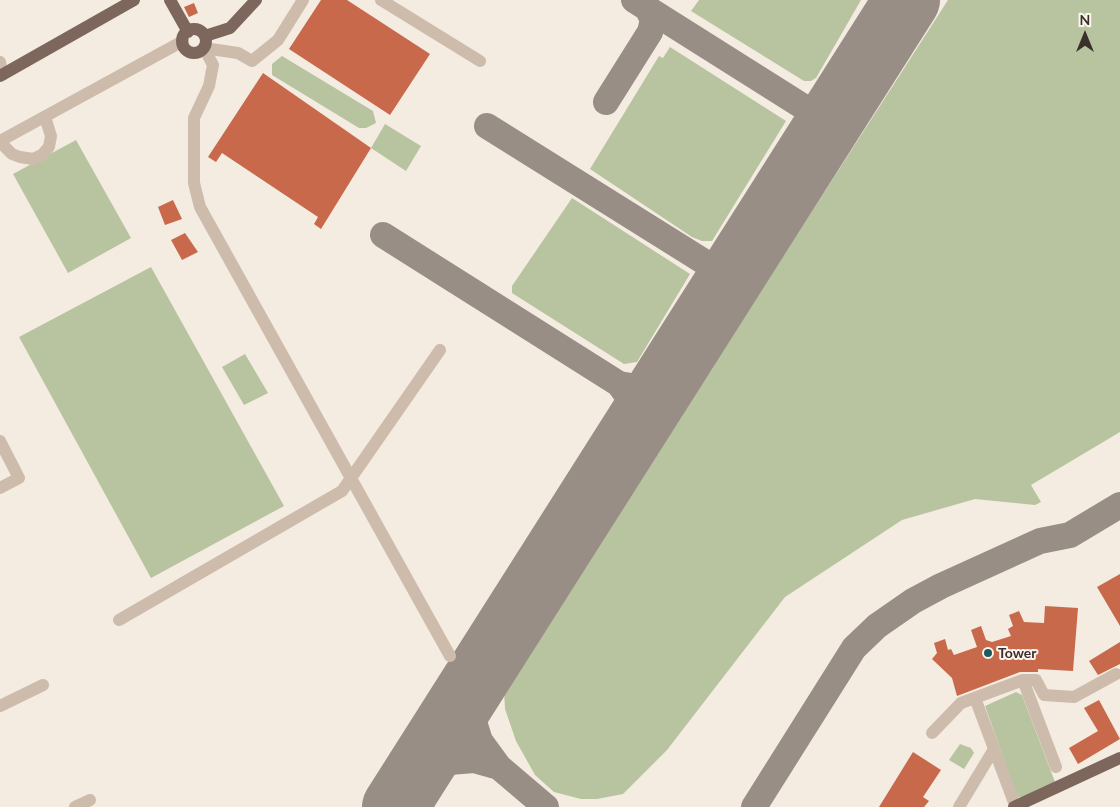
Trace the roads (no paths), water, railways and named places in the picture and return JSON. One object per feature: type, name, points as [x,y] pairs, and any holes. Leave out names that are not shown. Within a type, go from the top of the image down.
[{"type":"main road","points":[[1,70],[121,3],[134,0]]},
{"type":"main road","points":[[170,0],[185,36],[185,48],[192,53],[204,42],[230,28],[256,0]]},
{"type":"main road","points":[[185,36],[199,30],[204,42]]},
{"type":"main road","points":[[1019,806],[1120,758]]},
{"type":"main road","points":[[1038,807],[1063,785]]},
{"type":"street","points":[[204,42],[238,53],[252,61],[278,40],[304,0]]},
{"type":"street","points":[[381,0],[480,61]]},
{"type":"street","points":[[45,116],[51,136],[49,147],[42,155],[33,159],[20,157],[12,154],[0,142],[45,116],[185,36]]},
{"type":"street","points":[[204,42],[213,65],[209,86],[194,118],[194,183],[200,207],[450,656]]},
{"type":"street","points":[[119,620],[342,491],[440,350]]},
{"type":"street","points":[[0,442],[19,478],[0,488]]},
{"type":"street","points":[[932,733],[961,703],[1023,680],[1036,680],[1044,695],[1074,697],[1116,674]]},
{"type":"street","points":[[1023,680],[1056,767]]},
{"type":"street","points":[[0,706],[43,685]]},
{"type":"street","points":[[975,698],[994,749],[1019,806]]},
{"type":"street","points":[[959,807],[994,749]]},
{"type":"street","points":[[75,807],[90,800]]},
{"type":"place","name":"Tower","points":[[988,653]]}]
